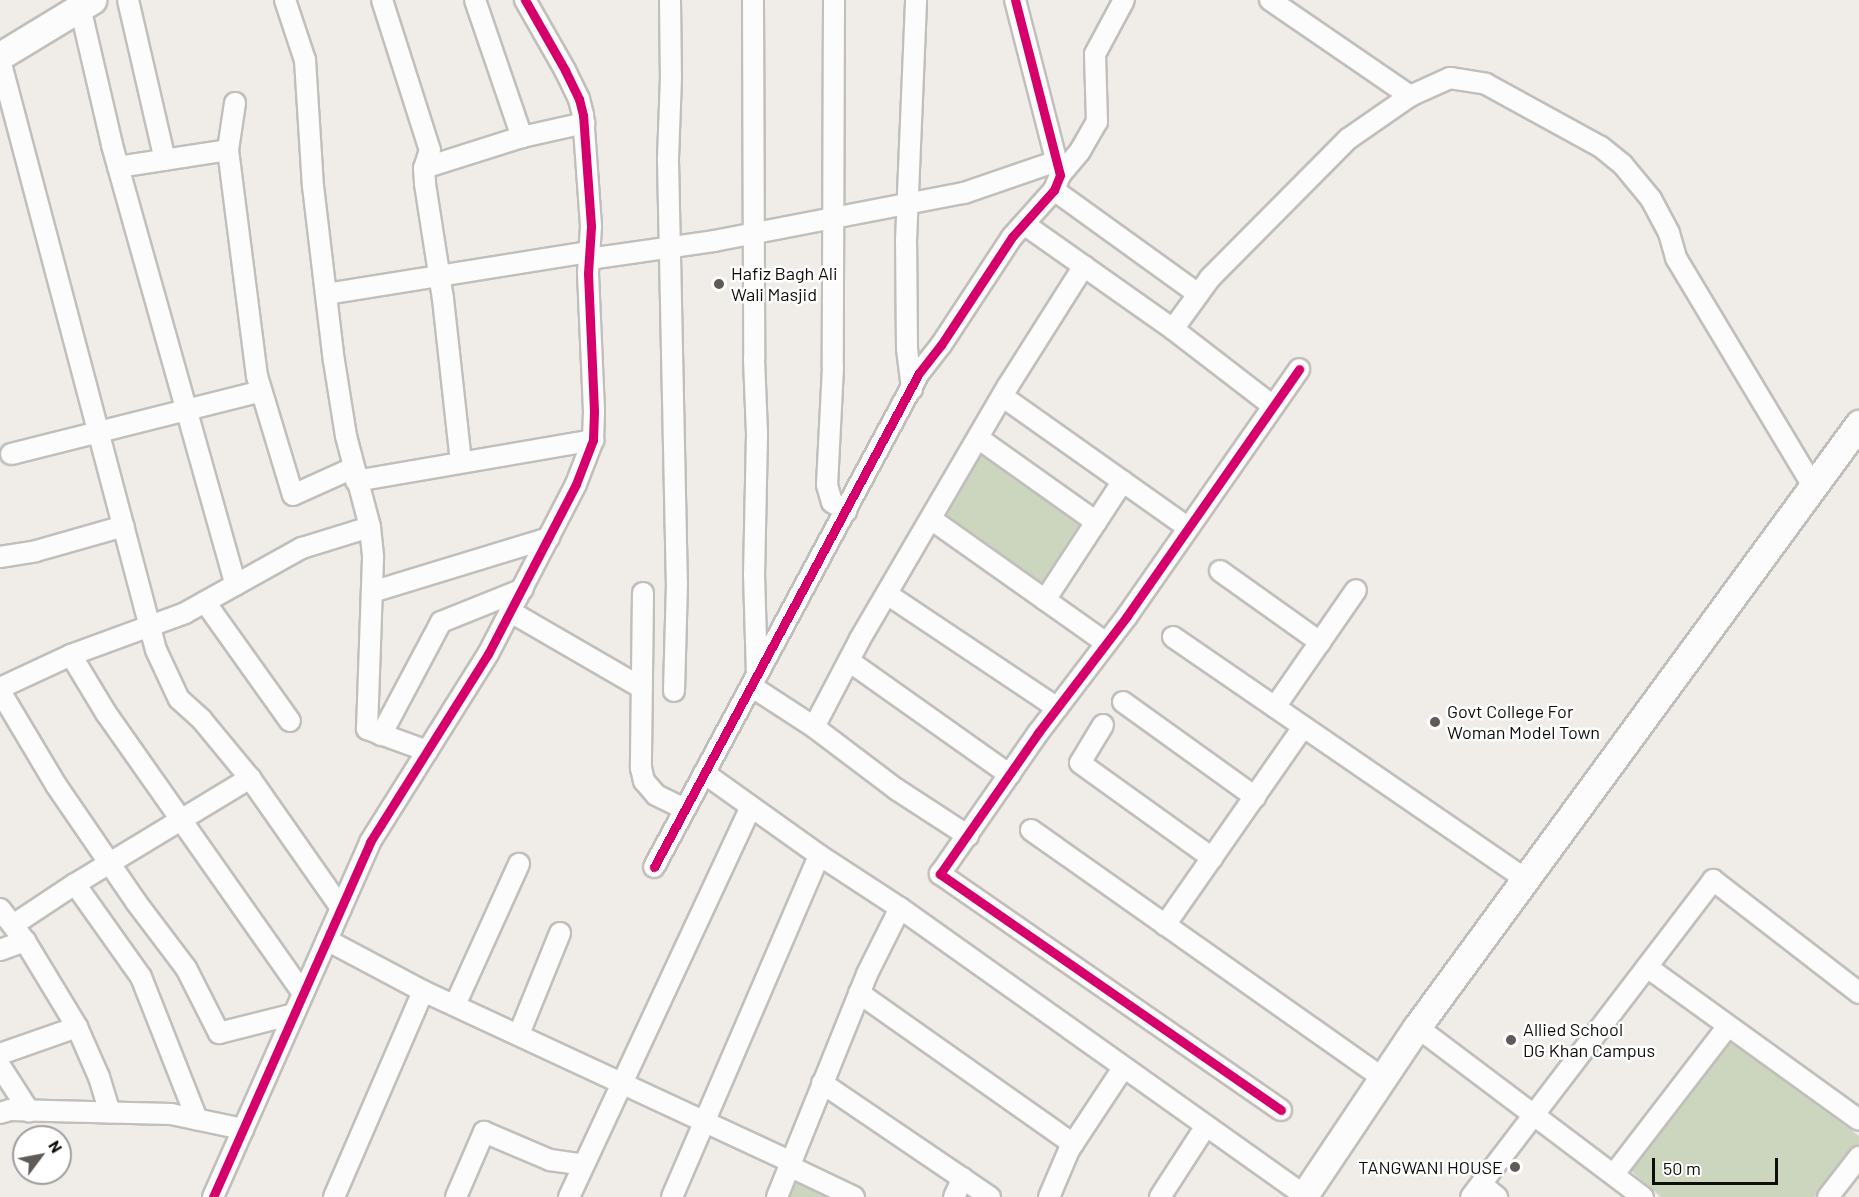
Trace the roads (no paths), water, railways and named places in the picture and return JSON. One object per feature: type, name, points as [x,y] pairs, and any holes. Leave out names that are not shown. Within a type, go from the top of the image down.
[{"type":"street","points":[[128,0],[165,160]]},
{"type":"street","points":[[285,0],[305,60],[313,186],[335,372],[354,475],[370,527],[373,558],[367,729],[427,751]]},
{"type":"street","points":[[382,0],[430,150],[424,168],[461,462]]},
{"type":"street","points":[[475,0],[522,137]]},
{"type":"street","points":[[213,1197],[370,842],[488,654],[576,484],[593,440],[589,255],[591,214],[584,123],[579,99],[525,0]]},
{"type":"street","points":[[670,0],[671,77],[668,160],[677,583],[674,691]]},
{"type":"street","points":[[753,0],[754,680]]},
{"type":"street","points":[[834,0],[833,368],[827,485],[832,502],[846,511]]},
{"type":"street","points":[[912,389],[907,349],[908,203],[916,0]]},
{"type":"street","points":[[1015,0],[1057,176],[1198,294]]},
{"type":"street","points":[[654,867],[919,373],[941,345],[964,306],[1057,176],[1080,152],[1097,122],[1095,54],[1124,0]]},
{"type":"street","points":[[1270,0],[1410,96]]},
{"type":"street","points":[[236,585],[118,167],[86,3],[0,58],[156,650],[179,699],[202,720],[250,778],[341,908]]},
{"type":"street","points":[[1173,329],[1210,278],[1348,139],[1410,96],[1450,78],[1486,84],[1601,147],[1623,165],[1651,199],[1669,233],[1676,258],[1813,486]]},
{"type":"street","points":[[235,103],[228,150],[249,321],[261,391],[293,495],[354,475],[461,462],[593,440]]},
{"type":"street","points":[[424,168],[522,137],[584,123]]},
{"type":"street","points":[[118,167],[228,150]]},
{"type":"street","points":[[326,294],[439,274],[589,255],[671,248],[1057,176]]},
{"type":"street","points":[[1024,224],[1173,329],[1273,406]]},
{"type":"street","points":[[814,727],[887,594],[1002,396],[1084,266]]},
{"type":"street","points":[[1281,1110],[940,874],[1299,369]]},
{"type":"street","points":[[11,454],[261,391]]},
{"type":"street","points":[[1002,396],[1187,526]]},
{"type":"street","points":[[704,773],[819,855],[900,908],[1304,1196],[1417,1027],[1859,424]]},
{"type":"street","points":[[978,438],[1096,522]]},
{"type":"street","points":[[1045,600],[1123,481]]},
{"type":"street","points":[[931,519],[1106,643]]},
{"type":"street","points":[[0,557],[36,551],[124,526]]},
{"type":"street","points":[[294,1014],[219,1033],[186,968],[56,785],[0,690],[71,655],[151,626],[205,602],[302,548],[370,527]]},
{"type":"street","points":[[372,592],[549,538]]},
{"type":"street","points":[[1220,571],[1320,642]]},
{"type":"street","points":[[381,735],[441,622],[523,589]]},
{"type":"street","points":[[1275,707],[1356,590]]},
{"type":"street","points":[[643,592],[641,768],[645,781],[656,795],[685,809]]},
{"type":"street","points":[[887,594],[1057,708]]},
{"type":"street","points":[[205,602],[291,721]]},
{"type":"street","points":[[511,612],[642,688]]},
{"type":"street","points":[[1173,637],[1525,879]]},
{"type":"street","points":[[71,655],[106,713],[303,993]]},
{"type":"street","points":[[849,661],[1010,775]]},
{"type":"street","points":[[754,680],[896,789],[968,836]]},
{"type":"street","points":[[1123,702],[1255,796]]},
{"type":"street","points":[[1103,725],[1080,763],[1212,858]]},
{"type":"street","points":[[1166,925],[1303,726]]},
{"type":"street","points":[[0,950],[75,884],[250,778]]},
{"type":"street","points":[[569,1197],[751,807]]},
{"type":"street","points":[[1031,830],[1383,1078]]},
{"type":"street","points":[[672,1197],[819,855]]},
{"type":"street","points":[[455,1005],[519,864]]},
{"type":"street","points":[[1497,1197],[1476,1191],[1713,880],[1859,993]]},
{"type":"street","points":[[75,884],[141,977],[197,1119]]},
{"type":"street","points":[[777,1197],[859,993],[900,908]]},
{"type":"street","points":[[0,909],[19,933],[76,1027],[99,1077],[110,1112]]},
{"type":"street","points":[[519,1034],[560,933]]},
{"type":"street","points":[[327,940],[423,990],[705,1121],[854,1197]]},
{"type":"street","points":[[1647,967],[1859,1120]]},
{"type":"street","points":[[334,1197],[423,990]]},
{"type":"street","points":[[859,993],[1073,1144]]},
{"type":"street","points":[[1614,1174],[1728,1026]]},
{"type":"street","points":[[0,1054],[76,1027]]},
{"type":"street","points":[[1417,1027],[1643,1197]]},
{"type":"street","points":[[0,1065],[29,1111]]},
{"type":"street","points":[[1049,1197],[1073,1144],[1123,1068]]},
{"type":"street","points":[[822,1083],[990,1197]]},
{"type":"street","points":[[0,1113],[10,1110],[171,1114],[243,1128]]},
{"type":"street","points":[[1160,1197],[1206,1126]]},
{"type":"street","points":[[456,1197],[484,1132],[550,1160],[584,1165]]},
{"type":"street","points":[[1830,1196],[1859,1157]]},
{"type":"street","points":[[954,1197],[963,1178]]},
{"type":"place","name":"Hafiz Bagh Ali Wali Masjid","points":[[719,284]]},
{"type":"place","name":"Govt College For Woman Model Town","points":[[1435,722]]},
{"type":"place","name":"Allied School DG Khan Campus","points":[[1511,1040]]},
{"type":"place","name":"TANGWANI HOUSE","points":[[1515,1167]]}]
